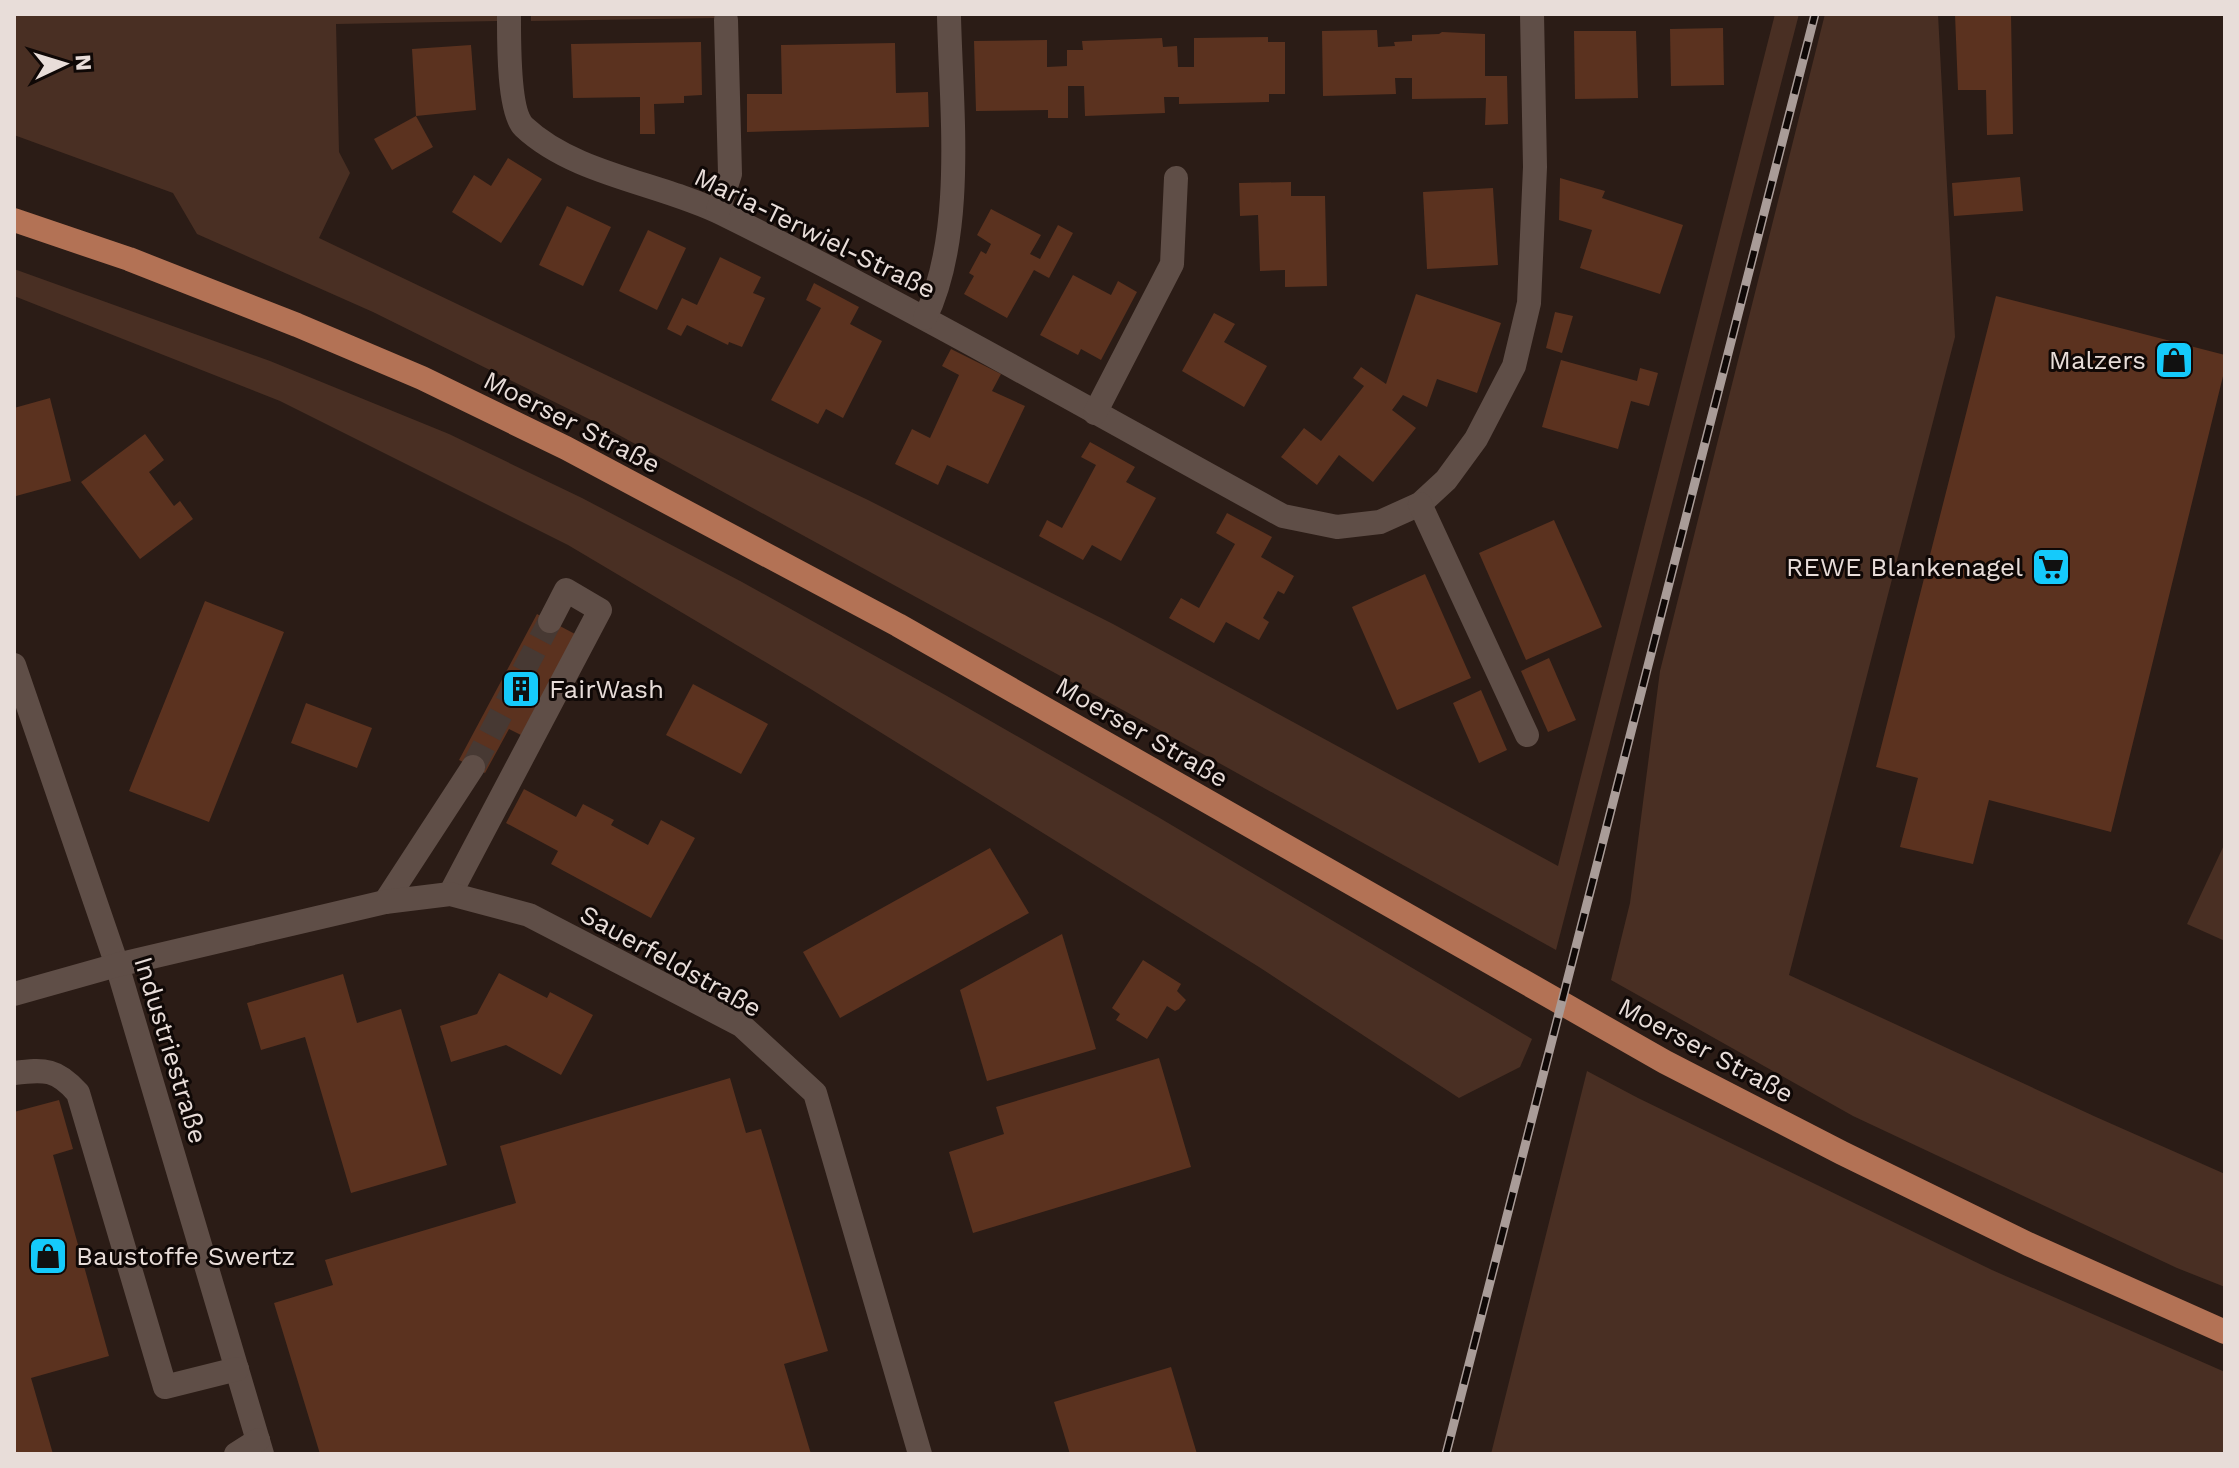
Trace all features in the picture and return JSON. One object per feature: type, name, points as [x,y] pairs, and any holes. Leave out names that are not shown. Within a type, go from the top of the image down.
[{"type":"main road","name":"Moerser Straße","points":[[14,220],[129,259],[297,325],[422,378],[566,448],[898,625],[1665,1062],[2028,1244],[2225,1332]]},
{"type":"street","name":"Maria-Terwiel-Straße","points":[[509,14],[510,67],[514,103],[521,125],[563,155],[718,211],[925,318],[1283,516],[1337,527],[1380,522],[1420,504],[1446,480],[1476,439],[1514,366],[1529,303],[1535,167],[1532,14]]},
{"type":"street","points":[[925,318],[943,261],[953,179],[949,16]]},
{"type":"street","points":[[718,211],[730,174],[726,20]]},
{"type":"street","points":[[1095,413],[1172,264],[1176,178]]},
{"type":"street","points":[[1420,504],[1527,735]]},
{"type":"street","points":[[450,894],[600,610],[566,590],[550,621]]},
{"type":"street","name":"Industriestraße","points":[[14,665],[117,965],[260,1447]]},
{"type":"street","points":[[385,902],[473,767]]},
{"type":"street","name":"Sauerfeldstraße","points":[[14,994],[117,965],[385,902],[450,894],[529,915],[741,1025],[815,1093],[920,1454]]},
{"type":"street","points":[[14,1073],[38,1070],[62,1075],[78,1093],[165,1387],[237,1369]]},
{"type":"street","points":[[236,1454],[260,1447]]},
{"type":"shaded area","points":[[14,14],[497,14],[497,21],[336,24],[339,152],[350,173],[319,238],[868,500],[1113,624],[1558,866],[1775,14],[1799,14],[1556,950],[595,422],[373,312],[197,234],[173,193],[14,135]]},
{"type":"shaded area","points":[[531,14],[717,14],[717,18],[531,21]]},
{"type":"shaded area","points":[[1825,14],[1938,14],[1955,337],[1789,975],[2225,1174],[2225,1287],[2177,1268],[1853,1116],[1611,980],[1630,903],[1660,671]]},
{"type":"shaded area","points":[[14,269],[270,361],[449,434],[582,498],[742,582],[1158,817],[1532,1039],[1520,1067],[1459,1098],[1259,967],[809,688],[568,545],[280,401],[14,296]]},
{"type":"shaded area","points":[[2225,843],[2225,941],[2187,924]]},
{"type":"shaded area","points":[[1587,1071],[1992,1270],[2225,1372],[2225,1454],[1491,1454]]},
{"type":"building","points":[[1955,14],[2011,14],[2013,134],[1987,135],[1986,90],[1958,90]]},
{"type":"building","points":[[1723,28],[1724,85],[1671,86],[1670,29]]},
{"type":"building","points":[[1377,30],[1378,47],[1412,41],[1412,35],[1442,32],[1485,34],[1485,76],[1507,76],[1508,124],[1485,125],[1486,98],[1412,99],[1412,78],[1395,78],[1396,94],[1323,96],[1322,31]]},
{"type":"building","points":[[1574,31],[1636,31],[1638,98],[1575,99]]},
{"type":"building","points":[[1268,37],[1268,42],[1285,42],[1285,94],[1269,94],[1269,102],[1179,104],[1179,97],[1164,97],[1165,113],[1085,116],[1084,86],[1068,86],[1068,118],[1048,118],[1048,110],[976,111],[974,41],[1047,40],[1047,67],[1067,66],[1067,50],[1083,50],[1082,41],[1162,38],[1163,47],[1177,46],[1178,67],[1194,67],[1194,38]]},
{"type":"building","points":[[701,42],[702,95],[684,96],[684,103],[654,104],[655,134],[640,134],[640,97],[573,98],[571,44]]},
{"type":"building","points":[[895,43],[896,93],[928,92],[929,127],[747,132],[747,94],[782,94],[781,45]]},
{"type":"building","points":[[471,45],[476,110],[416,116],[412,49]]},
{"type":"building","points":[[416,116],[433,147],[392,170],[374,139]]},
{"type":"building","points":[[508,158],[542,179],[501,243],[452,212],[474,175],[491,186]]},
{"type":"building","points":[[2020,177],[2023,211],[1954,216],[1952,183]]},
{"type":"building","points":[[1560,178],[1605,191],[1602,198],[1683,225],[1660,294],[1580,268],[1592,230],[1559,220]]},
{"type":"building","points":[[1291,182],[1291,196],[1325,196],[1327,286],[1285,287],[1285,270],[1260,271],[1258,215],[1240,216],[1239,183]]},
{"type":"building","points":[[1493,188],[1498,265],[1427,269],[1423,192]]},
{"type":"building","points":[[567,206],[611,227],[583,286],[539,265]]},
{"type":"building","points":[[991,209],[1041,235],[1030,254],[1040,259],[1058,225],[1073,233],[1049,278],[1034,270],[1007,318],[964,294],[974,276],[969,273],[981,251],[986,254],[991,244],[977,235]]},
{"type":"building","points":[[648,230],[686,248],[657,310],[619,291]]},
{"type":"building","points":[[720,257],[761,277],[753,293],[765,298],[742,347],[729,342],[728,345],[687,325],[681,336],[667,329],[682,298],[697,305]]},
{"type":"building","points":[[1073,275],[1111,295],[1118,281],[1137,292],[1101,360],[1081,349],[1078,355],[1040,335]]},
{"type":"building","points":[[814,283],[859,307],[850,324],[882,341],[843,418],[826,409],[818,424],[771,400],[821,308],[806,300]]},
{"type":"building","points":[[1416,294],[1501,323],[1477,393],[1437,379],[1427,407],[1403,395],[1392,410],[1416,428],[1373,482],[1339,455],[1317,485],[1281,457],[1304,428],[1321,441],[1364,386],[1353,378],[1361,367],[1386,384]]},
{"type":"building","name":"REWE Blankenagel","points":[[1996,296],[2225,355],[2225,368],[2111,832],[1989,800],[1973,864],[1900,847],[1918,778],[1876,767]]},
{"type":"building","points":[[1555,312],[1573,316],[1562,353],[1546,348]]},
{"type":"building","points":[[1214,313],[1235,324],[1224,342],[1267,366],[1244,407],[1182,371]]},
{"type":"building","points":[[951,349],[1001,374],[992,391],[1025,406],[988,484],[947,465],[938,485],[895,464],[912,429],[930,438],[959,375],[942,366]]},
{"type":"building","points":[[1561,360],[1637,381],[1640,368],[1658,373],[1649,406],[1631,401],[1618,449],[1542,427]]},
{"type":"building","points":[[50,398],[71,481],[16,496],[14,408]]},
{"type":"building","points":[[145,434],[164,460],[149,472],[174,506],[180,501],[193,519],[140,559],[81,482]]},
{"type":"building","points":[[1090,442],[1135,467],[1126,482],[1156,498],[1121,561],[1092,545],[1083,560],[1039,536],[1047,520],[1062,528],[1096,465],[1081,457]]},
{"type":"building","points":[[1227,513],[1272,537],[1261,557],[1294,576],[1284,594],[1278,591],[1263,618],[1269,622],[1259,640],[1226,622],[1214,643],[1169,618],[1181,598],[1199,608],[1235,544],[1216,533]]},
{"type":"building","points":[[1554,520],[1602,627],[1526,660],[1479,553]]},
{"type":"building","points":[[1425,574],[1471,678],[1397,710],[1352,607]]},
{"type":"building","points":[[205,601],[284,632],[209,822],[129,791]]},
{"type":"building","name":"FairWash","points":[[537,614],[575,634],[521,735],[509,729],[485,773],[459,760]]},
{"type":"building","points":[[1549,658],[1576,720],[1548,732],[1521,671]]},
{"type":"building","points":[[693,684],[768,724],[741,774],[666,735]]},
{"type":"building","points":[[1481,690],[1507,750],[1479,763],[1453,703]]},
{"type":"building","points":[[306,703],[372,728],[357,768],[291,743]]},
{"type":"building","points":[[524,789],[576,817],[583,804],[614,820],[611,825],[648,845],[661,820],[695,838],[651,918],[551,864],[558,851],[506,823]]},
{"type":"building","points":[[990,848],[1029,913],[840,1018],[803,952]]},
{"type":"building","points":[[1062,934],[1096,1049],[987,1081],[960,990]]},
{"type":"building","points":[[1143,960],[1181,984],[1177,991],[1186,1000],[1175,1011],[1167,1006],[1147,1039],[1116,1020],[1120,1014],[1112,1008]]},
{"type":"building","points":[[499,973],[547,998],[550,992],[593,1015],[561,1075],[506,1045],[451,1062],[440,1026],[477,1014]]},
{"type":"building","points":[[343,974],[357,1023],[401,1009],[447,1165],[351,1193],[305,1037],[261,1050],[247,1003]]},
{"type":"building","points":[[1159,1058],[1191,1167],[973,1233],[949,1152],[1004,1134],[996,1107]]},
{"type":"building","points":[[730,1078],[746,1133],[761,1129],[828,1351],[784,1364],[811,1454],[320,1454],[274,1303],[333,1285],[325,1260],[516,1203],[500,1146]]},
{"type":"building","name":"Baustoffe Swertz","points":[[59,1100],[73,1149],[53,1155],[109,1356],[31,1378],[53,1454],[14,1454],[14,1112]]},
{"type":"building","points":[[1171,1367],[1197,1454],[1070,1454],[1054,1402]]},
{"type":"tunnel","points":[[473,767],[550,621]]},
{"type":"railway","points":[[1446,1454],[1815,14]]},
{"type":"place","name":"Malzers","points":[[2174,360]]},
{"type":"place","name":"REWE Blankenagel","points":[[2051,567]]},
{"type":"place","name":"FairWash","points":[[521,689]]},
{"type":"place","name":"Baustoffe Swertz","points":[[48,1256]]}]
